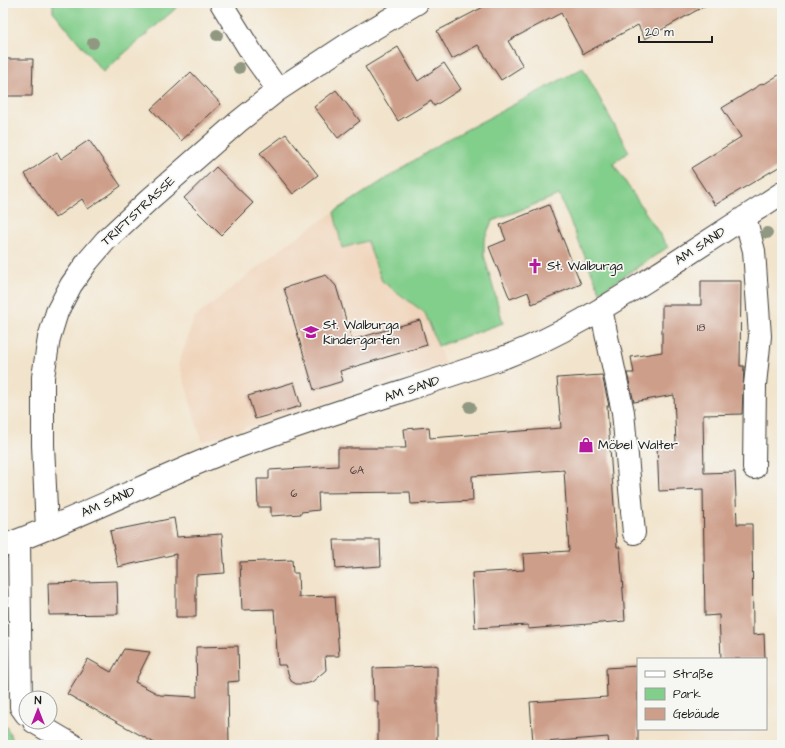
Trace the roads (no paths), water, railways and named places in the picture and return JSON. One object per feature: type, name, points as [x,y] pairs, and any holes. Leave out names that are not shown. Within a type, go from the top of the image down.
[{"type":"street","points":[[221,3],[253,55],[278,90]]},
{"type":"street","name":"TRIFTSTRASSE","points":[[47,529],[44,445],[44,377],[49,338],[57,312],[71,285],[88,261],[106,240],[228,130],[278,90],[351,42],[417,3]]},
{"type":"street","name":"AM SAND","points":[[11,543],[47,529],[171,474],[243,445],[534,346],[601,310],[782,192]]},
{"type":"street","points":[[745,217],[754,250],[760,336],[756,385],[754,468]]},
{"type":"street","points":[[601,310],[623,412],[634,533]]},
{"type":"street","points":[[11,543],[20,690]]},
{"type":"street","points":[[48,730],[73,745]]},
{"type":"place","name":"St. Walburga","points":[[535,266]]},
{"type":"place","name":"St. Walburga Kindergarten","points":[[311,332]]},
{"type":"place","name":"Möbel Walter","points":[[586,445]]}]
